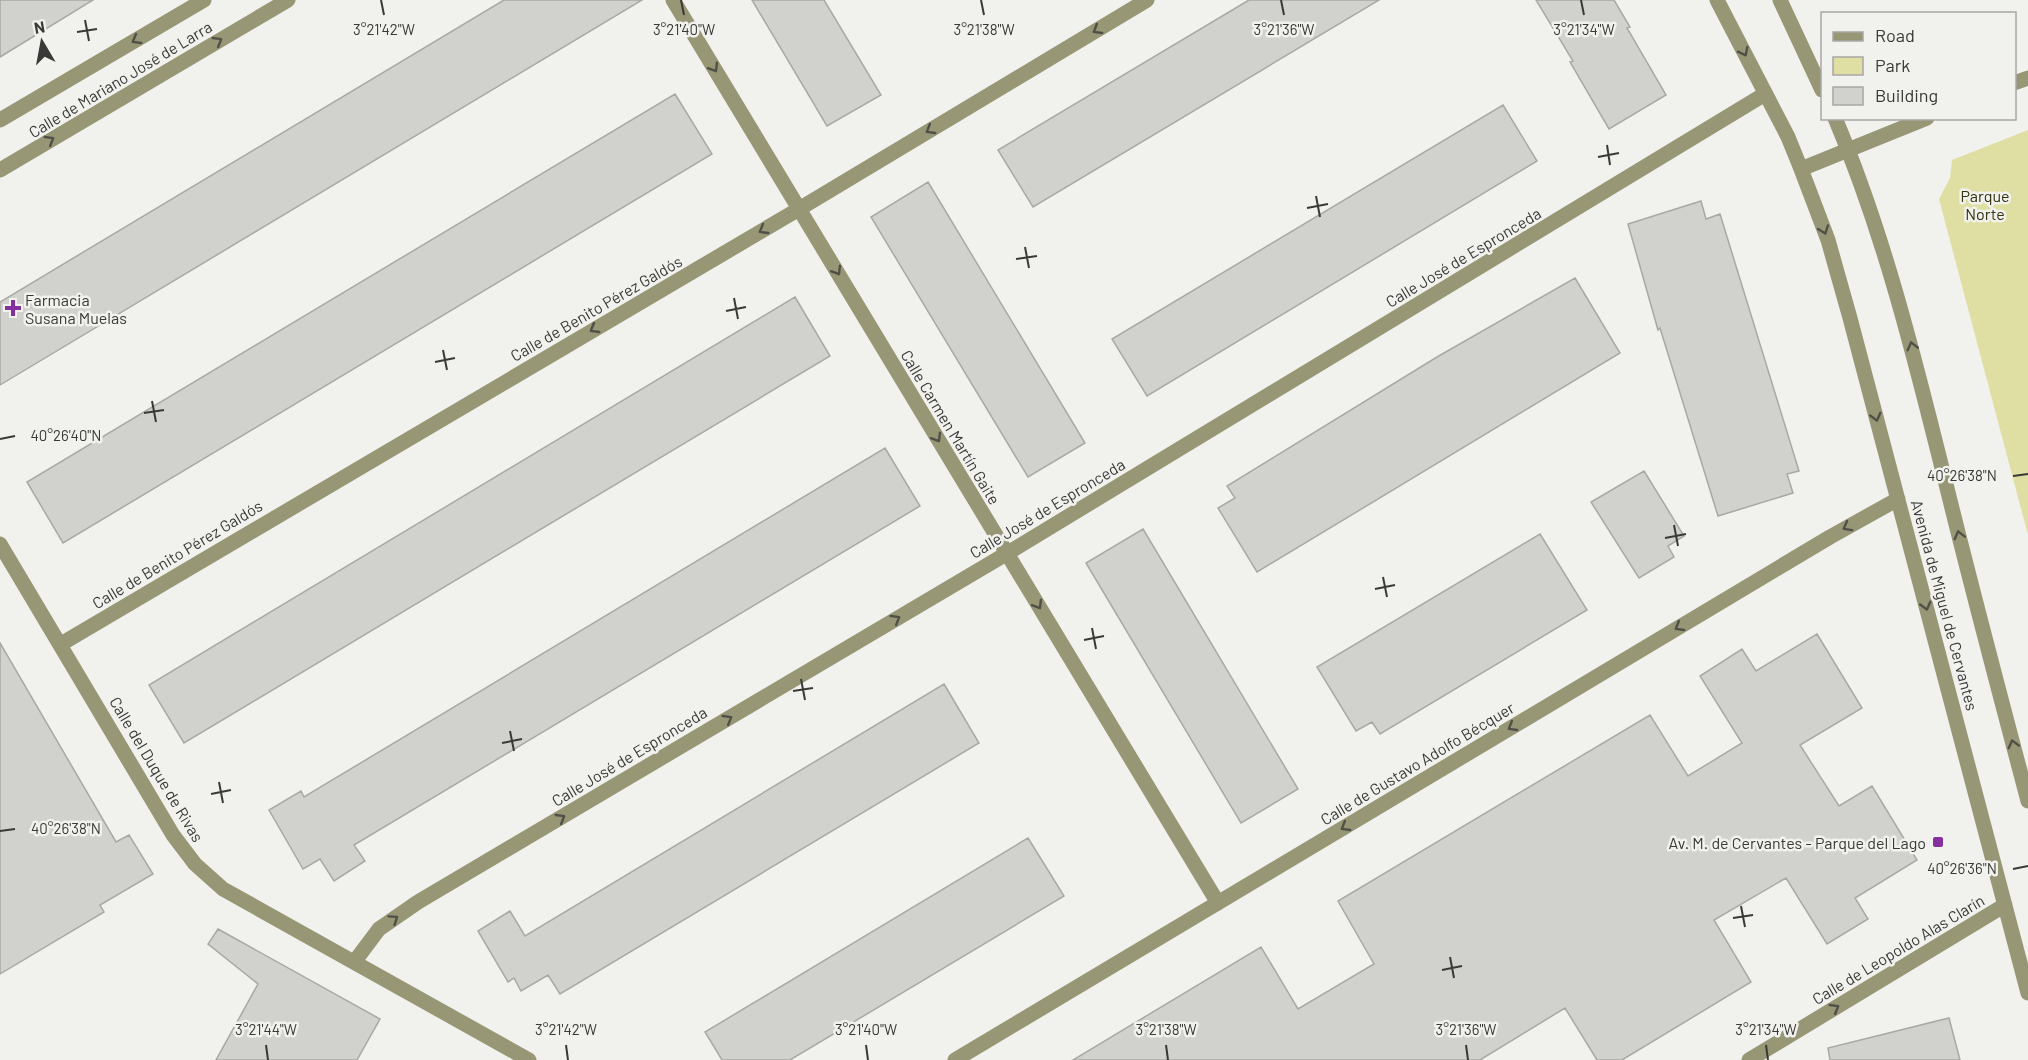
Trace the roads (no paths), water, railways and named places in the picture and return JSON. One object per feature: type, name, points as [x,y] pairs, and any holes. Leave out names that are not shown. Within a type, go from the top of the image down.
[{"type":"street","name":"Calle de Mariano José de Larra","points":[[0,120],[178,7],[204,0]]},
{"type":"street","name":"Calle de Mariano José de Larra","points":[[0,170],[288,0]]},
{"type":"street","name":"Calle Carmen Martín Gaite","points":[[673,0],[1218,903]]},
{"type":"street","name":"Calle de Benito Pérez Galdós","points":[[61,644],[799,209],[1147,0]]},
{"type":"street","name":"Avenida de Miguel de Cervantes","points":[[1717,0],[1766,94],[1801,169],[1831,251],[2028,993]]},
{"type":"street","points":[[1780,0],[1821,88]]},
{"type":"street","name":"Calle José de Espronceda","points":[[355,962],[379,929],[418,902],[1006,554],[1766,94]]},
{"type":"street","name":"Avenida de Miguel de Cervantes","points":[[1836,120],[1875,228],[1907,327],[2028,801]]},
{"type":"street","points":[[1801,169],[1922,120]]},
{"type":"street","name":"Calle de Gustavo Adolfo Bécquer","points":[[955,1060],[1830,537],[1898,499]]},
{"type":"street","name":"Calle del Duque de Rivas","points":[[0,544],[173,834],[195,864],[223,889],[529,1060]]},
{"type":"street","name":"Calle de Leopoldo Alas Clarín","points":[[1749,1060],[2005,905]]},
{"type":"place","name":"Farmacia Susana Muelas","points":[[13,308]]},
{"type":"place","name":"Av. M. de Cervantes - Parque del Lago","points":[[1938,842]]},
{"type":"park label","name":"Parque Norte","points":[[1985,204]]}]
